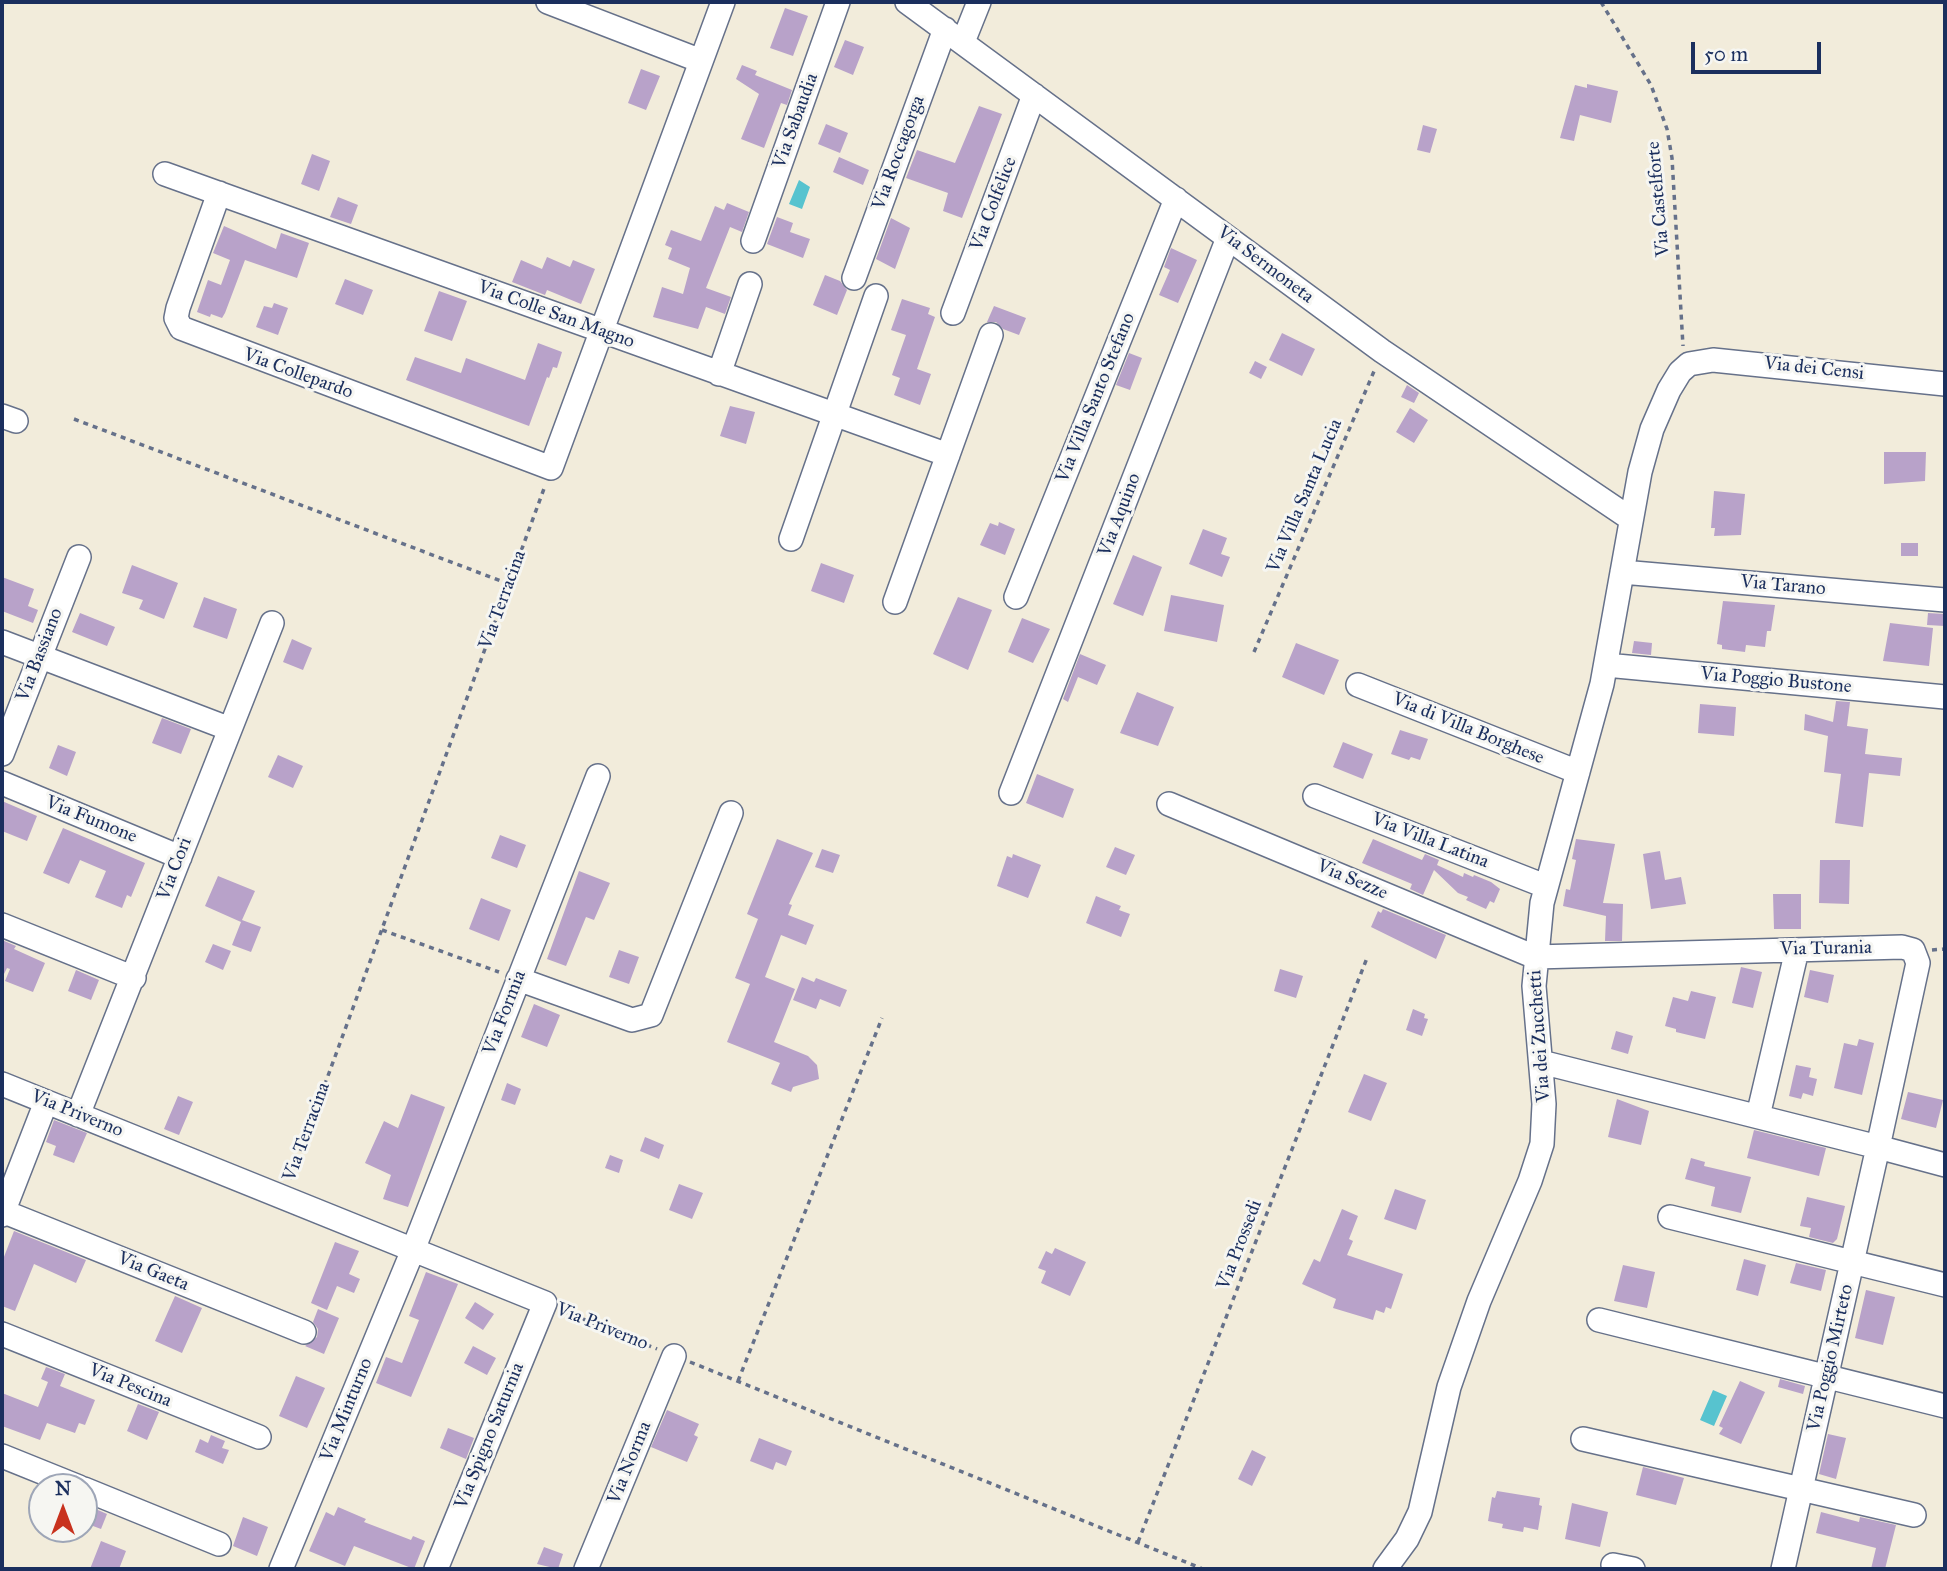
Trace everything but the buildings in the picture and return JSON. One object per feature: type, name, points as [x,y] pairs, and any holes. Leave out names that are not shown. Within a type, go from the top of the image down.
[{"type":"street","points":[[548,2],[701,61]]},
{"type":"street","points":[[551,468],[723,2]]},
{"type":"street","name":"Via Sabaudia","points":[[753,241],[838,2]]},
{"type":"street","name":"Via Sermoneta","points":[[907,2],[1382,351],[1631,519]]},
{"type":"street","points":[[963,42],[979,2]]},
{"type":"street","name":"Via Roccagorga","points":[[854,278],[944,29]]},
{"type":"street","name":"Via Colfelice","points":[[953,313],[1034,95]]},
{"type":"street","name":"Via Colle San Magno","points":[[165,174],[948,455]]},
{"type":"street","name":"Via Collepardo","points":[[219,193],[178,308],[177,318],[181,328],[551,468]]},
{"type":"street","name":"Via Villa Santo Stefano","points":[[1016,597],[1176,199]]},
{"type":"street","name":"Via Aquino","points":[[1011,793],[1228,237]]},
{"type":"street","points":[[719,374],[750,284]]},
{"type":"street","points":[[791,539],[876,296]]},
{"type":"street","points":[[895,602],[991,335]]},
{"type":"street","name":"Via dei Censi","points":[[1684,368],[1697,361],[1723,360],[1945,384]]},
{"type":"street","name":"Via dei Zucchetti","points":[[1385,1569],[1407,1539],[1420,1513],[1449,1387],[1483,1292],[1537,1163],[1545,1129],[1534,999],[1535,957],[1545,886],[1606,665],[1631,519],[1652,429],[1669,390],[1684,368]]},
{"type":"street","name":"Via Bassiano","points":[[2,754],[79,557]]},
{"type":"street","name":"Via Tarano","points":[[1622,572],[1945,600]]},
{"type":"street","name":"Via Cori","points":[[79,1115],[272,623]]},
{"type":"street","points":[[2,642],[230,729]]},
{"type":"street","name":"Via Poggio Bustone","points":[[1606,665],[1945,697]]},
{"type":"street","name":"Via di Villa Borghese","points":[[1358,685],[1578,772]]},
{"type":"street","name":"Via Formia","points":[[413,1250],[598,776]]},
{"type":"street","name":"Via Fumone","points":[[2,783],[180,857]]},
{"type":"street","name":"Via Villa Latina","points":[[1315,796],[1545,886]]},
{"type":"street","name":"Via Sezze","points":[[1169,804],[1535,957]]},
{"type":"street","points":[[518,979],[632,1020],[651,1015],[731,813]]},
{"type":"street","points":[[2,925],[134,978]]},
{"type":"street","name":"Via Turania","points":[[1535,957],[1906,947],[1918,956],[1878,1147]]},
{"type":"street","points":[[1758,1116],[1797,950]]},
{"type":"street","points":[[1541,1062],[1945,1165]]},
{"type":"street","name":"Via Priverno","points":[[2,1084],[545,1303]]},
{"type":"street","points":[[2,1213],[47,1102]]},
{"type":"street","name":"Via Poggio Mirteto","points":[[1783,1569],[1878,1147]]},
{"type":"street","name":"Via Gaeta","points":[[2,1213],[304,1332]]},
{"type":"street","points":[[1670,1217],[1945,1285]]},
{"type":"street","name":"Via Minturno","points":[[281,1569],[413,1250]]},
{"type":"street","name":"Via Spigno Saturnia","points":[[436,1569],[545,1303]]},
{"type":"street","points":[[1599,1320],[1945,1406]]},
{"type":"street","name":"Via Pescina","points":[[2,1334],[259,1437]]},
{"type":"street","name":"Via Norma","points":[[586,1569],[674,1356]]},
{"type":"street","points":[[1583,1439],[1802,1487],[1914,1515]]},
{"type":"street","points":[[2,1456],[44,1473]]},
{"type":"street","points":[[98,1495],[219,1544]]},
{"type":"path","name":"Via Castelforte","points":[[1601,2],[1651,85],[1669,136],[1684,368]]},
{"type":"path","name":"Via Villa Santa Lucia","points":[[1254,652],[1382,351]]},
{"type":"path","points":[[74,419],[509,584]]},
{"type":"path","name":"Via Terracina","points":[[283,1198],[551,468]]},
{"type":"path","points":[[382,930],[518,979]]},
{"type":"path","name":"Via Prossedi","points":[[1138,1543],[1367,958]]},
{"type":"path","points":[[738,1382],[882,1018]]},
{"type":"path","name":"Via Priverno","points":[[545,1303],[1203,1569]]},
{"type":"water","points":[[799,180],[810,187],[802,209],[789,204]]},
{"type":"water","points":[[1713,1390],[1727,1396],[1714,1426],[1700,1420]]}]
